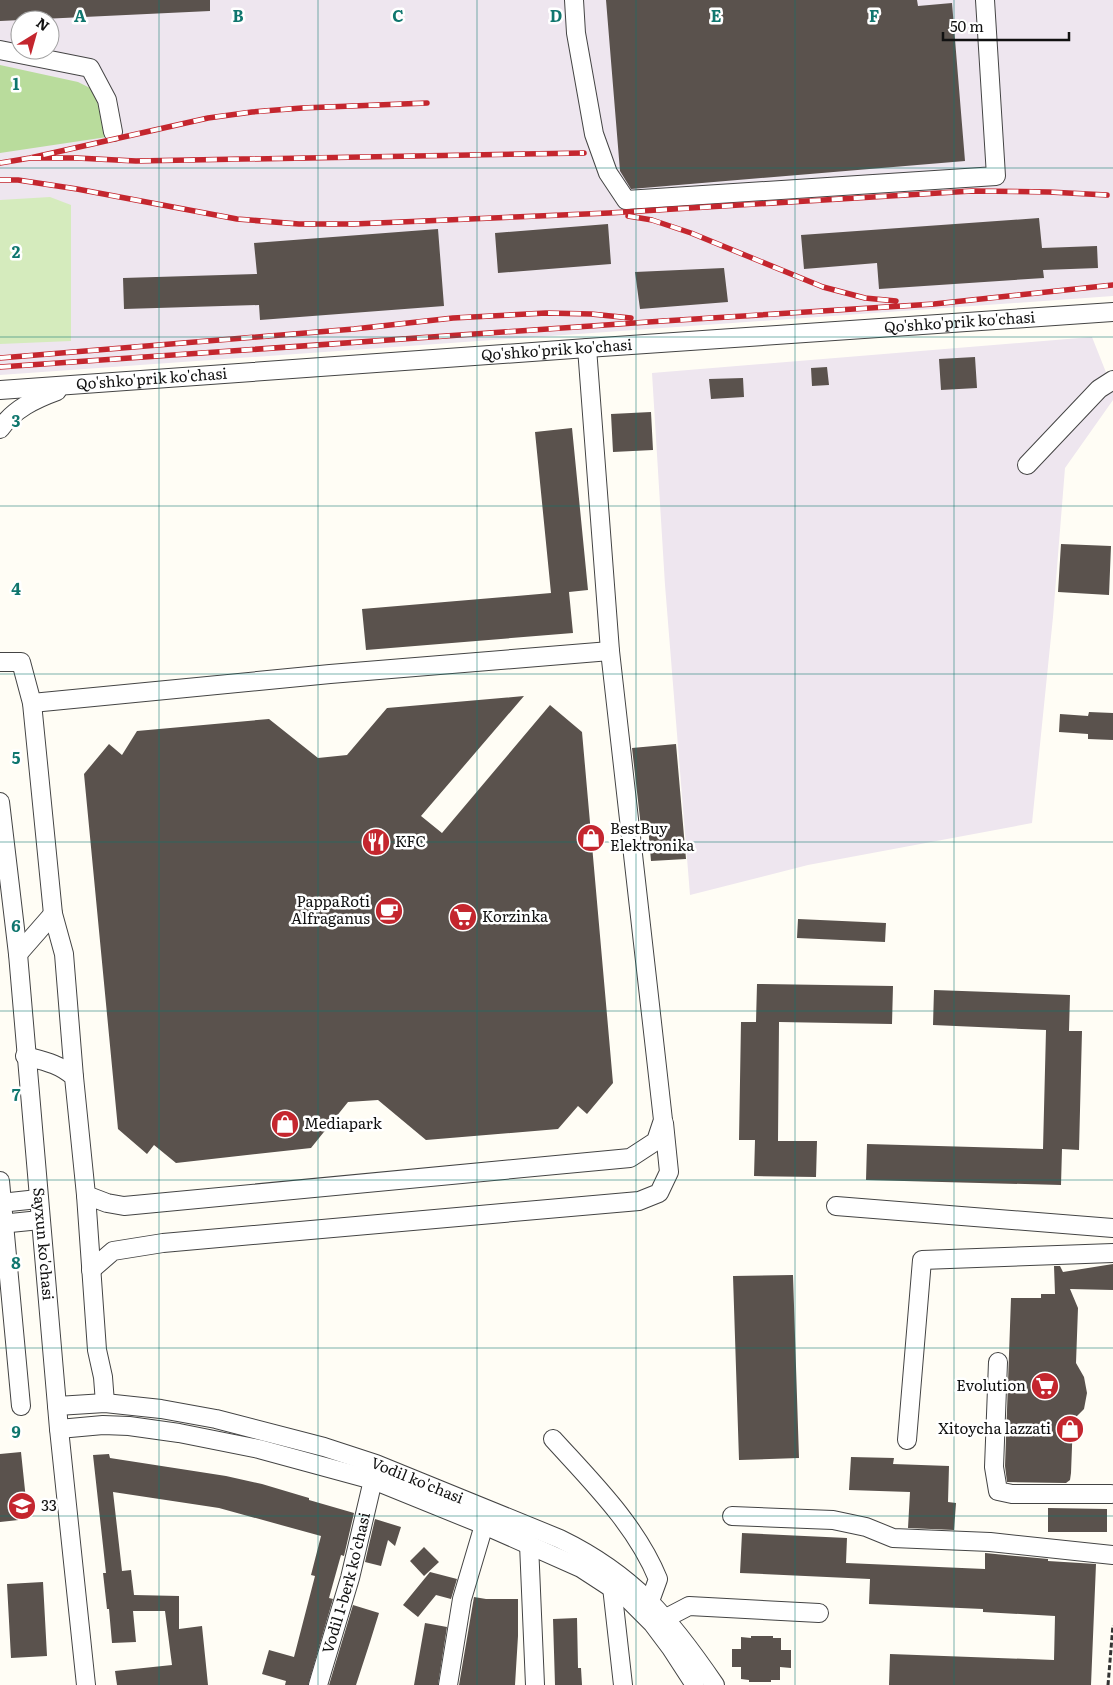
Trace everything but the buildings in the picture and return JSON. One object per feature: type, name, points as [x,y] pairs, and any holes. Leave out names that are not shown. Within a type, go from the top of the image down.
[{"type":"street","points":[[574,0],[576,33],[594,134],[608,173],[626,200],[996,176],[985,0]]},
{"type":"street","points":[[0,50],[90,68],[107,100],[113,132]]},
{"type":"street","name":"Qo'shko'prik ko'chasi","points":[[0,390],[1112,312]]},
{"type":"street","points":[[91,1270],[113,1251],[163,1243],[639,1201],[659,1193],[669,1172],[610,651],[587,348]]},
{"type":"street","points":[[1027,465],[1099,389],[1113,380]]},
{"type":"street","points":[[0,429],[6,420],[20,408],[56,391],[76,386]]},
{"type":"street","points":[[32,703],[330,674],[610,651]]},
{"type":"street","points":[[0,662],[21,662],[32,703],[53,914],[64,954],[86,1195],[97,1350],[104,1377],[105,1403]]},
{"type":"street","name":"Sayxun ko'chasi","points":[[1,821],[18,954],[25,1056],[59,1429],[86,1685]]},
{"type":"street","points":[[18,954],[53,914]]},
{"type":"street","points":[[25,1056],[49,1062],[64,1069],[74,1077]]},
{"type":"street","points":[[86,1195],[107,1203],[124,1206],[630,1158],[656,1141],[663,1120]]},
{"type":"street","points":[[0,1181],[2,1224],[21,1406]]},
{"type":"street","points":[[1,1203],[38,1199]]},
{"type":"street","points":[[836,1206],[1113,1228]]},
{"type":"street","points":[[2,1224],[40,1220]]},
{"type":"street","points":[[907,1440],[922,1260],[1113,1253]]},
{"type":"street","points":[[998,1362],[994,1467],[998,1491],[1012,1494],[1111,1494]]},
{"type":"street","name":"Vodil ko'chasi","points":[[57,1406],[105,1403],[170,1410],[216,1419],[324,1447],[376,1464],[574,1546],[614,1571],[650,1601],[690,1649],[715,1685]]},
{"type":"street","name":"Vodil ko'chasi","points":[[59,1429],[103,1425],[179,1433],[259,1449],[373,1480],[528,1544],[581,1568],[612,1587],[627,1598],[653,1624],[695,1685]]},
{"type":"street","points":[[553,1440],[610,1504],[648,1556],[658,1579],[650,1601]]},
{"type":"street","name":"Vodil 1-berk ko'chasi","points":[[318,1685],[350,1578],[373,1480]]},
{"type":"street","points":[[732,1516],[833,1520],[866,1527],[893,1538],[990,1542],[1113,1555]]},
{"type":"street","points":[[448,1685],[462,1599],[484,1525]]},
{"type":"street","points":[[528,1544],[535,1685]]},
{"type":"street","points":[[612,1587],[623,1685]]},
{"type":"street","points":[[666,1618],[689,1606],[819,1613]]},
{"type":"path","points":[[1108,1685],[1113,1625]]},
{"type":"shaded area","points":[[0,0],[1113,0],[1113,296],[0,375]]},
{"type":"shaded area","points":[[1092,337],[1113,390],[1113,400],[1065,468],[1053,617],[1032,823],[808,865],[690,895],[665,585],[652,373]]},
{"type":"green space","points":[[0,65],[78,82],[94,90],[107,137],[0,153]]},
{"type":"green space","points":[[50,197],[71,205],[71,341],[0,344],[0,200]]},
{"type":"railway","points":[[0,163],[208,118],[302,108],[427,103]]},
{"type":"railway","points":[[30,158],[136,161],[584,153]]},
{"type":"railway","points":[[0,180],[18,180],[77,189],[237,219],[299,224],[354,224],[609,213],[972,191],[1107,195]]},
{"type":"railway","points":[[628,216],[652,220],[691,233],[823,287],[865,298],[896,301]]},
{"type":"railway","points":[[0,367],[934,304],[1113,285]]},
{"type":"railway","points":[[0,358],[354,329],[453,318],[546,313],[591,314],[631,318]]},
{"type":"place","name":"BestBuy Elektronika","points":[[591,838]]},
{"type":"place","name":"KFC","points":[[376,842]]},
{"type":"place","name":"PappaRoti Alfraganus","points":[[389,911]]},
{"type":"place","name":"Korzinka","points":[[463,917]]},
{"type":"place","name":"Mediapark","points":[[285,1124]]},
{"type":"place","name":"Evolution","points":[[1045,1386]]},
{"type":"place","name":"Xitoycha lazzati","points":[[1070,1429]]},
{"type":"place","name":"33","points":[[22,1506]]}]
